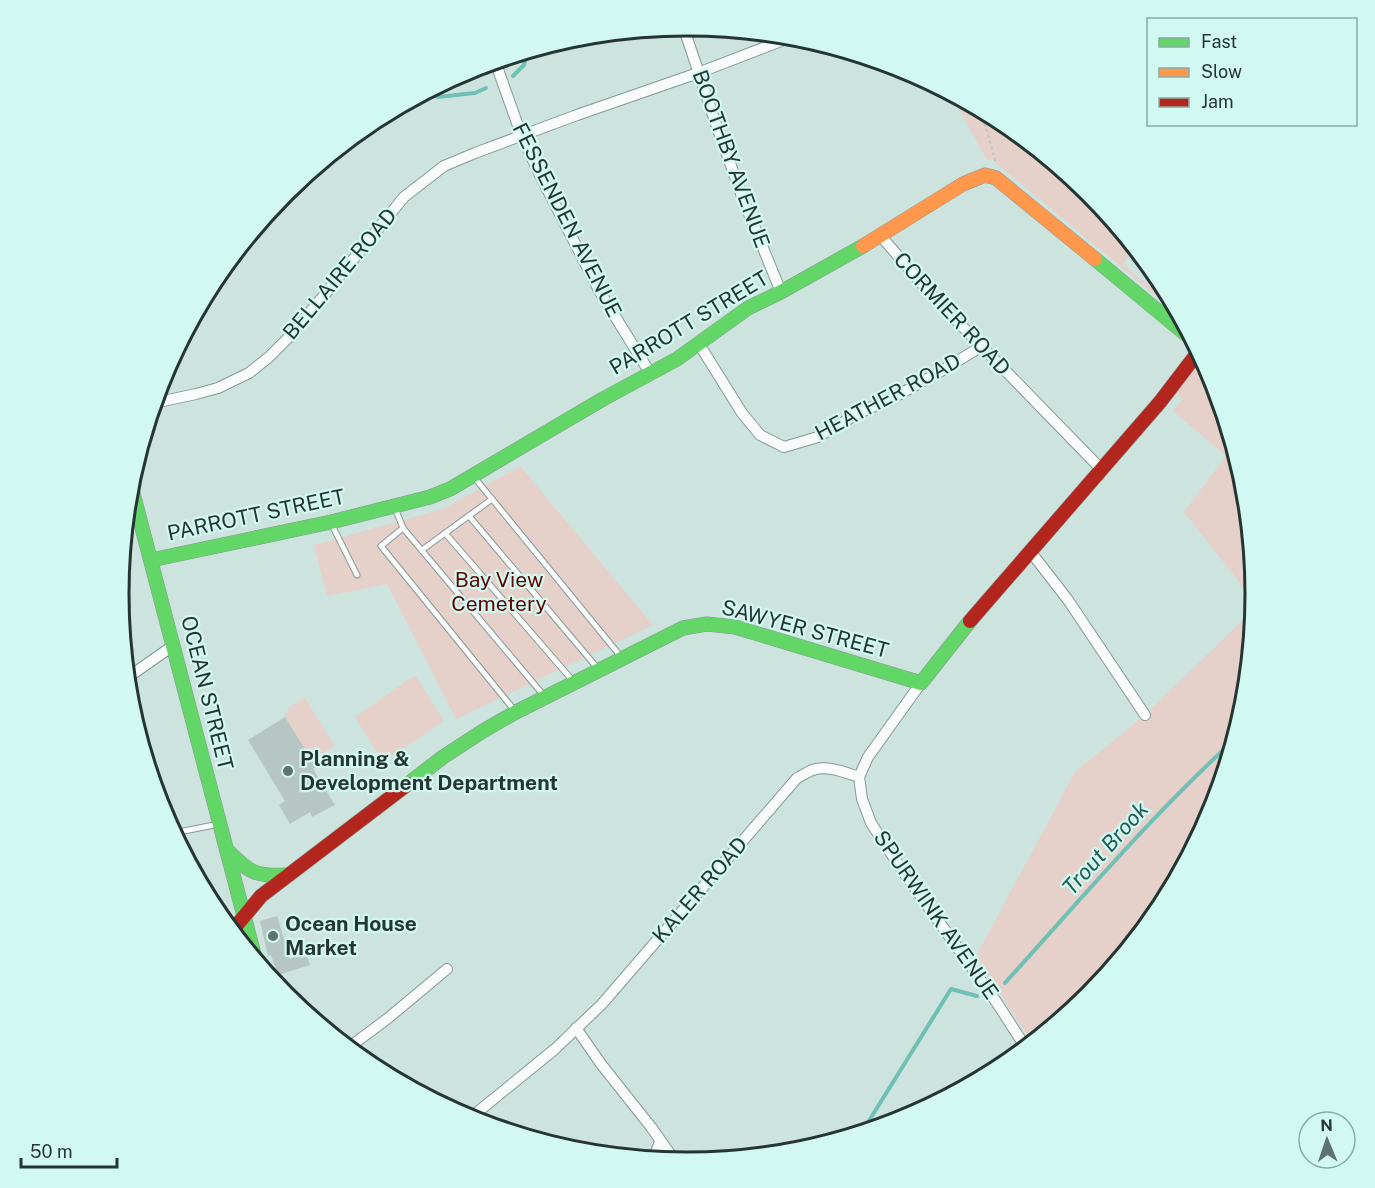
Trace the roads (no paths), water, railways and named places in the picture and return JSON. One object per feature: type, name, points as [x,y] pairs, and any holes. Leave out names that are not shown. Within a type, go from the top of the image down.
[{"type":"street","name":"BOOTHBY AVENUE","points":[[686,36],[743,199],[781,292]]},
{"type":"street","name":"BELLAIRE ROAD","points":[[164,401],[218,388],[249,373],[269,357],[287,339],[404,197],[444,166],[775,43]]},
{"type":"street","name":"FESSENDEN AVENUE","points":[[498,70],[522,137],[600,292],[650,373]]},
{"type":"street","name":"PARROTT STREET","points":[[151,560],[331,522],[430,497],[450,489],[603,399],[677,359],[748,308],[781,292],[880,235],[963,184],[985,175],[996,178],[1178,328]]},
{"type":"street","name":"CORMIER ROAD","points":[[880,235],[929,292],[1101,469]]},
{"type":"street","name":"HEATHER ROAD","points":[[699,344],[742,413],[760,435],[784,447],[818,437],[857,414],[900,394],[982,346]]},
{"type":"street","points":[[859,777],[868,757],[962,630],[1160,402],[1193,359]]},
{"type":"street","name":"OCEAN STREET","points":[[136,506],[251,941]]},
{"type":"street","points":[[1030,551],[1068,600],[1144,715]]},
{"type":"street","name":"SAWYER STREET","points":[[238,923],[261,896],[287,875],[443,757],[483,730],[574,682],[694,624],[716,624],[760,635],[921,683]]},
{"type":"street","points":[[135,672],[174,645]]},
{"type":"street","name":"KALER ROAD","points":[[478,1111],[555,1049],[602,1004],[797,778],[812,769],[838,770],[859,777]]},
{"type":"street","name":"SPURWINK AVENUE","points":[[859,777],[862,799],[871,823],[1021,1041]]},
{"type":"street","points":[[226,849],[243,867],[255,874],[268,877],[287,875]]},
{"type":"street","points":[[355,1042],[447,969]]},
{"type":"street","points":[[576,1028],[601,1065],[651,1127],[667,1151]]},
{"type":"street","points":[[656,1151],[660,1142]]},
{"type":"lane","points":[[473,476],[622,658]]},
{"type":"lane","points":[[422,550],[492,499]]},
{"type":"lane","points":[[394,506],[404,528],[545,697]]},
{"type":"lane","points":[[469,516],[599,670]]},
{"type":"lane","points":[[331,522],[357,575]]},
{"type":"lane","points":[[404,528],[381,546],[516,712]]},
{"type":"lane","points":[[445,533],[574,682]]},
{"type":"lane","points":[[183,831],[219,824]]},
{"type":"waterway","name":"Trout Brook","points":[[513,76],[524,65],[525,61]]},
{"type":"waterway","name":"Trout Brook","points":[[436,96],[475,93],[486,88]]},
{"type":"waterway","name":"Trout Brook","points":[[1005,983],[1145,828],[1222,751]]},
{"type":"waterway","name":"Trout Brook","points":[[869,1121],[951,989],[977,996]]},
{"type":"place","name":"Planning & Development Department","points":[[288,771]]},
{"type":"place","name":"Ocean House Market","points":[[273,936]]},
{"type":"park label","name":"Bay View Cemetery","points":[[499,592]]}]
